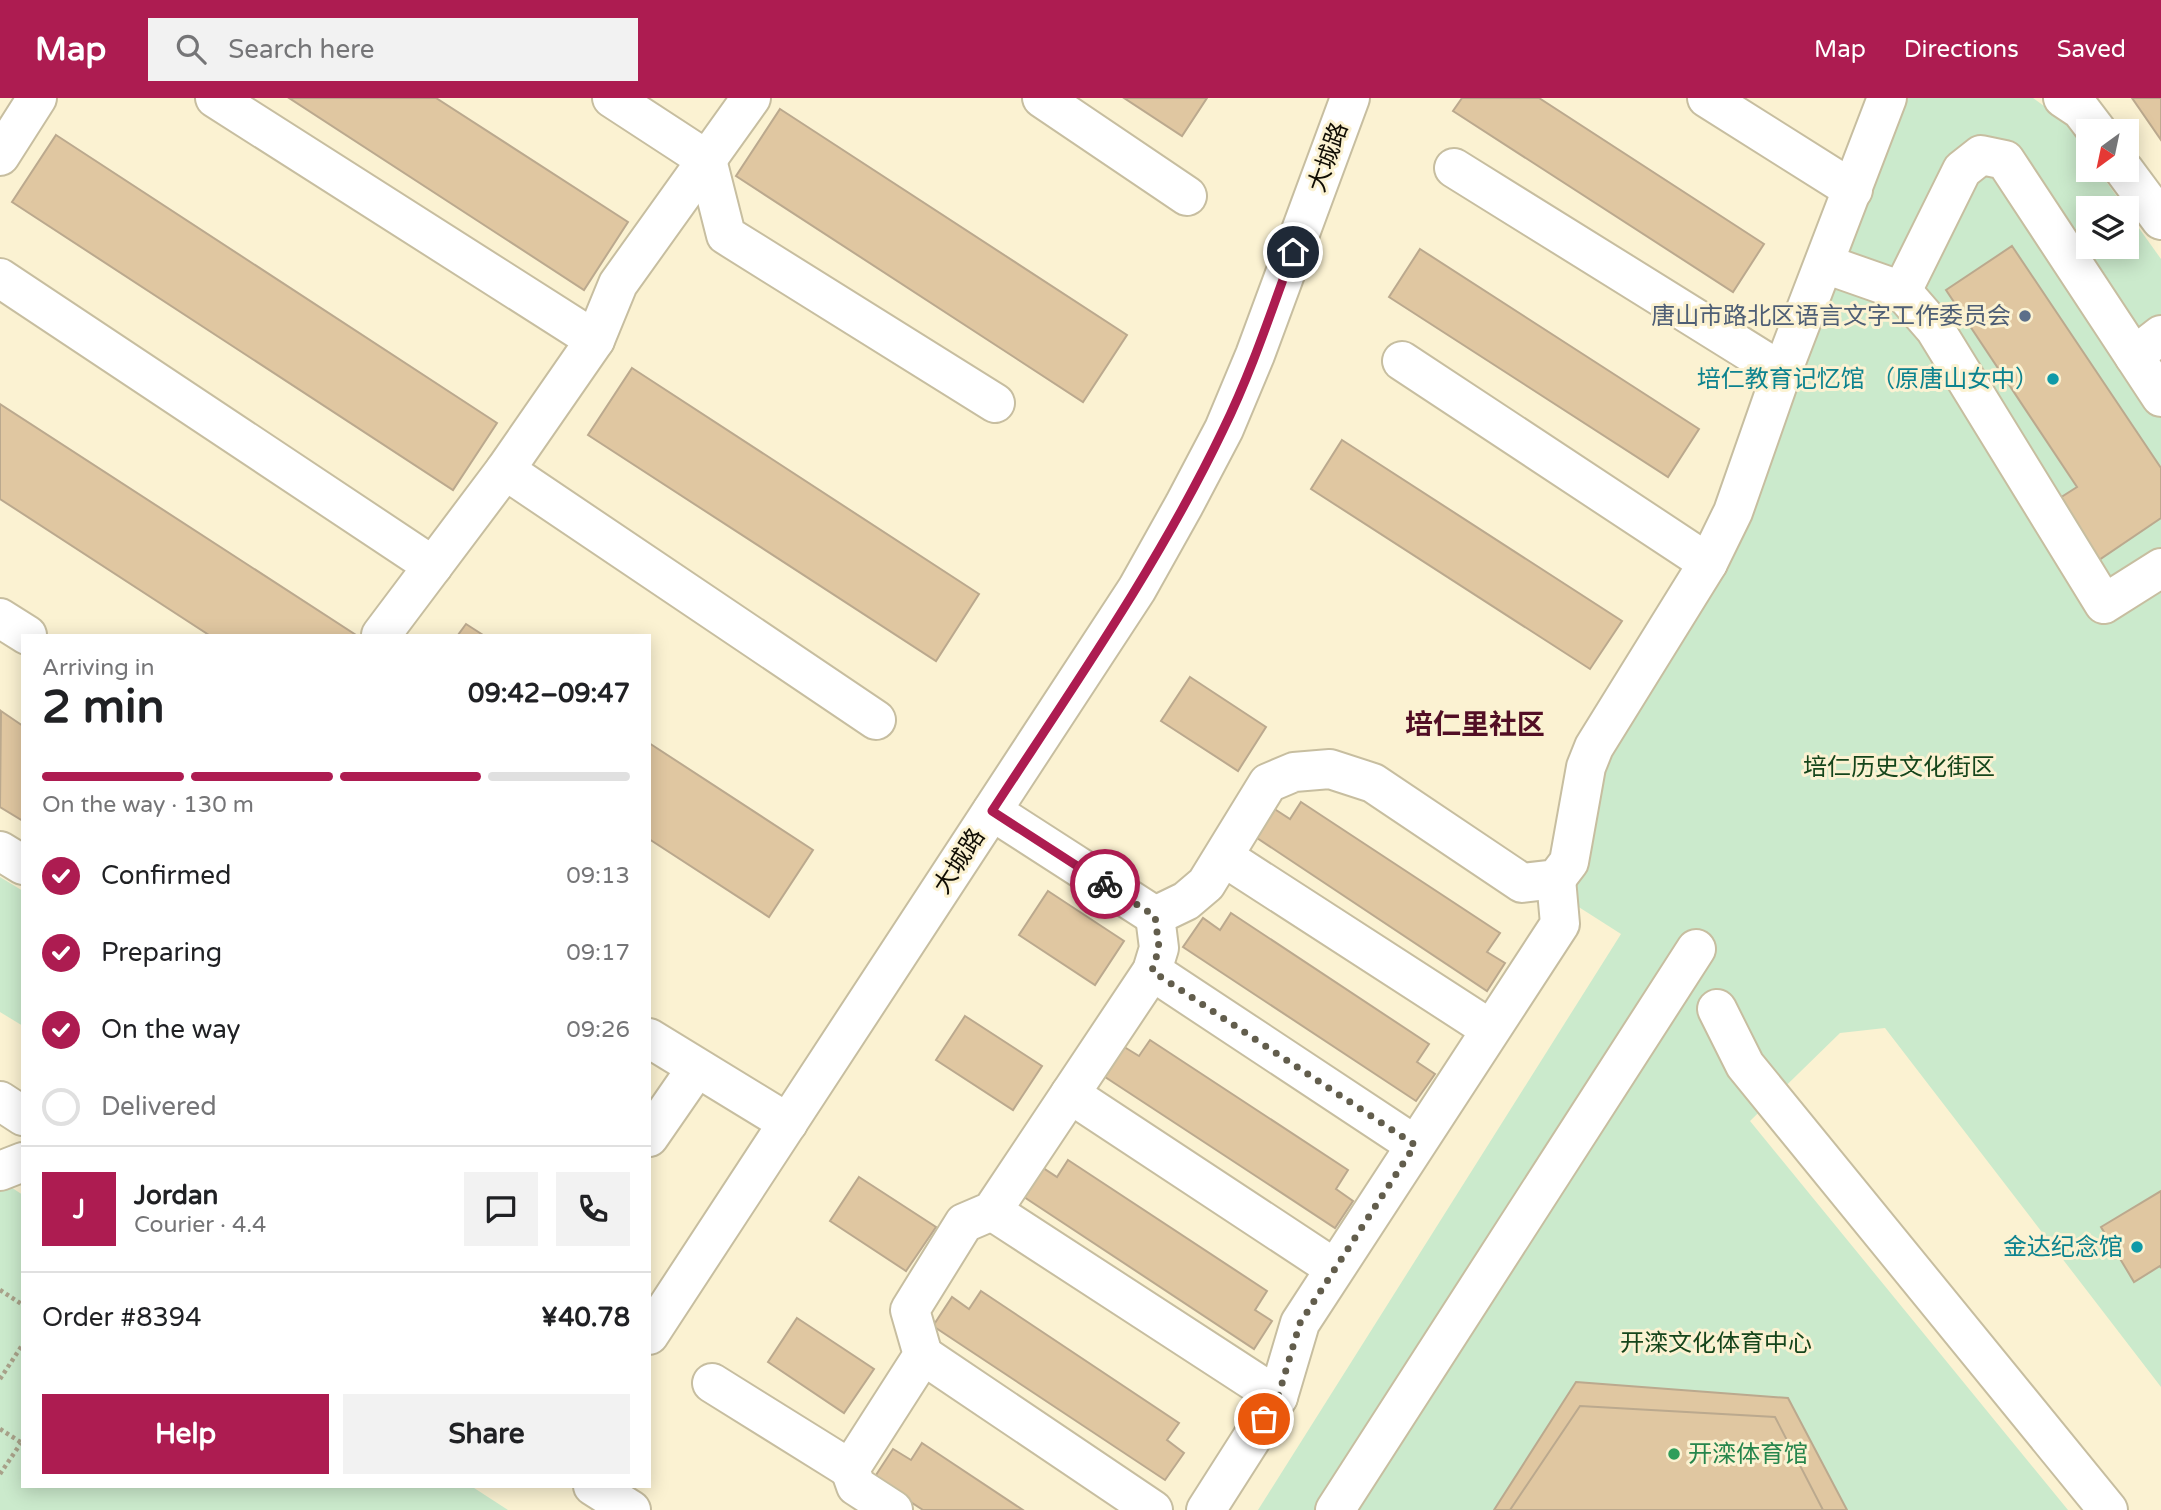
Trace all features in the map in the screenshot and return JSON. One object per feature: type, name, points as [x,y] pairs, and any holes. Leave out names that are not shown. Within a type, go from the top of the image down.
[{"type":"street","points":[[0,156],[37,98]]},
{"type":"street","points":[[215,98],[595,340]]},
{"type":"street","points":[[612,98],[707,160],[726,235],[995,403]]},
{"type":"street","points":[[382,634],[505,470],[595,340],[618,284],[751,98]]},
{"type":"street","points":[[1042,98],[1187,196]]},
{"type":"street","name":"大城路","points":[[651,1332],[1137,589],[1224,429],[1255,355],[1350,98]]},
{"type":"street","points":[[1707,98],[1853,190]]},
{"type":"street","points":[[1206,1510],[1278,1397],[1300,1323],[1560,924],[1556,879],[1569,862],[1586,767],[1594,747],[1707,563],[1733,512],[1782,372],[1887,98]]},
{"type":"street","points":[[2063,98],[2081,110],[2088,119]]},
{"type":"street","points":[[1902,291],[1962,170],[1981,155],[2005,160],[2148,345],[2161,397]]},
{"type":"street","points":[[1454,168],[1782,372]]},
{"type":"street","points":[[2133,182],[2161,220]]},
{"type":"street","points":[[1825,264],[1902,291],[1934,329],[2104,604],[2161,568]]},
{"type":"street","points":[[0,278],[433,566]]},
{"type":"street","points":[[1402,361],[1707,563]]},
{"type":"street","points":[[505,470],[876,720]]},
{"type":"street","points":[[0,618],[25,634]]},
{"type":"street","points":[[1155,916],[1186,901],[1206,884],[1268,783],[1294,772],[1330,769],[1373,783],[1522,883],[1556,879]]},
{"type":"street","points":[[992,811],[1155,916]]},
{"type":"street","points":[[0,851],[21,864]]},
{"type":"street","points":[[1224,857],[1490,1029]]},
{"type":"street","points":[[1153,1510],[923,1355],[910,1310],[964,1223],[992,1211],[1152,971],[1159,948],[1155,916]]},
{"type":"street","points":[[1335,1510],[1696,949]]},
{"type":"street","points":[[1152,971],[1415,1145]]},
{"type":"street","points":[[1717,1009],[1745,1065],[2108,1510]]},
{"type":"street","points":[[651,1039],[788,1123]]},
{"type":"street","points":[[651,1134],[696,1069]]},
{"type":"street","points":[[1070,1094],[1334,1268]]},
{"type":"street","points":[[0,1101],[21,1115]]},
{"type":"street","points":[[0,1171],[21,1163]]},
{"type":"street","points":[[992,1211],[1278,1397]]},
{"type":"street","points":[[849,1469],[923,1355]]},
{"type":"street","points":[[712,1383],[849,1469],[856,1486],[893,1510]]},
{"type":"path","points":[[0,1290],[21,1304]]},
{"type":"path","points":[[0,1380],[21,1348]]},
{"type":"path","points":[[0,1429],[21,1442]]},
{"type":"path","points":[[0,1474],[21,1444]]},
{"type":"green space","name":"培仁历史文化街区","points":[[1907,98],[2033,98],[2065,121],[2076,137],[2076,182],[2107,182],[2116,196],[2076,196],[2076,259],[2139,259],[2139,228],[2161,259],[2161,1387],[1885,1028],[1840,1033],[1750,1121],[2068,1510],[1258,1510],[1621,934],[1574,904],[1596,769],[1743,530]]},
{"type":"green space","points":[[0,877],[21,890],[21,1025],[0,1012]]},
{"type":"green space","points":[[0,1180],[21,1194],[21,1488],[474,1488],[508,1510],[0,1510]]},
{"type":"building","points":[[289,98],[436,98],[628,222],[584,290]]},
{"type":"building","points":[[1124,98],[1207,98],[1182,136]]},
{"type":"building","points":[[1462,98],[1539,98],[1764,244],[1733,292],[1453,111]]},
{"type":"building","points":[[2132,98],[2161,98],[2161,140]]},
{"type":"building","points":[[780,109],[1127,335],[1083,402],[736,176]]},
{"type":"building","points":[[56,135],[497,423],[453,490],[12,202]]},
{"type":"building","name":"培仁教育记忆馆 （原唐山女中）","points":[[2012,246],[2161,468],[2161,518],[2093,564],[2052,503],[2077,487],[1946,290]]},
{"type":"building","points":[[1420,249],[1699,429],[1668,477],[1389,297]]},
{"type":"building","points":[[632,368],[979,594],[936,661],[588,435]]},
{"type":"building","points":[[0,404],[354,634],[207,634],[0,499]]},
{"type":"building","points":[[1342,440],[1622,621],[1590,669],[1311,489]]},
{"type":"building","points":[[466,624],[481,634],[459,634]]},
{"type":"building","points":[[1190,677],[1266,727],[1238,771],[1161,721]]},
{"type":"building","points":[[1,711],[21,725],[21,820],[0,807]]},
{"type":"building","points":[[651,744],[813,850],[769,917],[651,840]]},
{"type":"building","points":[[1301,802],[1500,933],[1487,952],[1505,963],[1487,991],[1254,836],[1273,808],[1290,819]]},
{"type":"building","points":[[1048,891],[1124,941],[1095,985],[1019,935]]},
{"type":"building","points":[[1231,913],[1429,1044],[1417,1062],[1435,1074],[1416,1101],[1183,947],[1203,918],[1220,930]]},
{"type":"building","points":[[965,1016],[1042,1066],[1013,1110],[936,1060]]},
{"type":"building","points":[[1150,1040],[1348,1170],[1336,1189],[1353,1201],[1335,1228],[1102,1075],[1121,1045],[1139,1056]]},
{"type":"building","points":[[1068,1160],[1267,1291],[1255,1310],[1272,1321],[1254,1349],[1021,1195],[1040,1166],[1057,1177]]},
{"type":"building","points":[[859,1177],[936,1227],[906,1271],[830,1221]]},
{"type":"building","name":"金达纪念馆","points":[[2161,1191],[2161,1268],[2160,1266],[2134,1282],[2101,1227]]},
{"type":"building","points":[[981,1291],[1179,1423],[1167,1440],[1184,1453],[1165,1480],[933,1326],[952,1297],[969,1309]]},
{"type":"building","points":[[797,1318],[874,1369],[844,1413],[768,1362]]},
{"type":"building","name":"开滦体育馆","points":[[1576,1382],[1788,1398],[1847,1510],[1494,1510]]},
{"type":"building","name":"开滦体育馆","points":[[1580,1406],[1775,1417],[1823,1510],[1510,1510]]},
{"type":"building","points":[[922,1443],[1023,1510],[923,1510],[874,1478],[893,1449],[911,1460]]},
{"type":"way so far","points":[[1105,884],[1155,916],[1159,948],[1152,971],[1415,1145],[1300,1323],[1278,1397],[1264,1419]]},
{"type":"place","name":"唐山市路北区语言文字工作委员会","points":[[2025,316]]},
{"type":"place","name":"培仁教育记忆馆 （原唐山女中）","points":[[2053,379]]},
{"type":"place","name":"金达纪念馆","points":[[2137,1247]]},
{"type":"place","name":"开滦体育馆","points":[[1674,1454]]},
{"type":"district","name":"培仁里社区","points":[[1475,724]]},
{"type":"route","points":[[1105,884],[992,811],[1137,589],[1184,505],[1224,429],[1293,252]]},
{"type":"park label","name":"开滦文化体育中心","points":[[1716,1343]]}]
